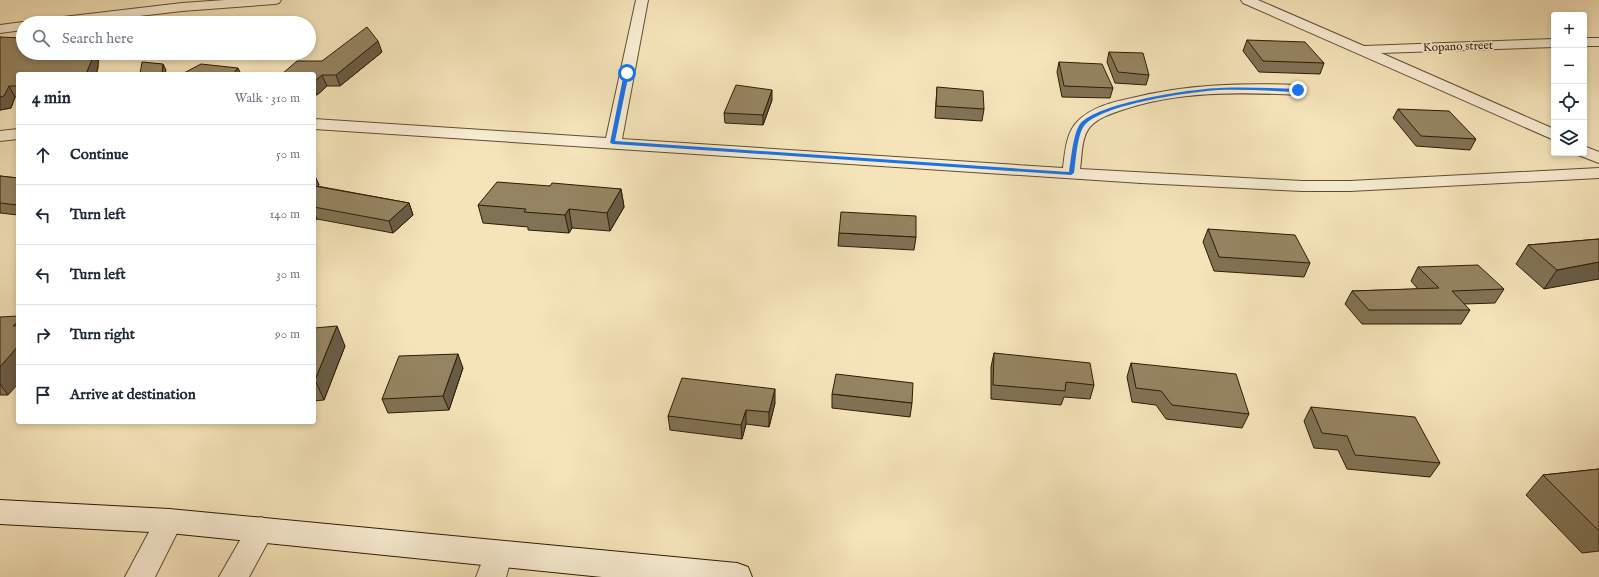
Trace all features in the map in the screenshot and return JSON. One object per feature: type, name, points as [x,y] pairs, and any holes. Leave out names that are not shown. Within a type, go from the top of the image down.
[{"type":"street","points":[[106,16],[182,7],[275,0]]},
{"type":"street","points":[[613,143],[642,0]]},
{"type":"street","points":[[1247,0],[1510,114],[1551,134]]},
{"type":"street","points":[[0,29],[16,27]]},
{"type":"street","points":[[1587,42],[1599,42]]},
{"type":"street","name":"Kopano street","points":[[1361,49],[1551,43]]},
{"type":"street","points":[[1071,173],[1078,135],[1082,126],[1091,117],[1115,107],[1188,92],[1219,89],[1298,90]]},
{"type":"street","points":[[316,124],[1071,173],[1310,186],[1380,184],[1599,172]]},
{"type":"street","points":[[0,136],[16,134]]},
{"type":"street","points":[[1587,152],[1599,158]]},
{"type":"street","points":[[0,512],[169,520],[261,529],[495,565],[723,576]]},
{"type":"street","points":[[140,577],[169,520]]},
{"type":"street","points":[[234,577],[261,529]]},
{"type":"building","points":[[367,27],[378,41],[336,75],[322,75],[316,80],[316,72],[284,72],[297,61],[322,61]]},
{"type":"building","points":[[0,37],[16,38],[16,60],[92,60],[87,72],[16,72],[16,86],[9,86],[4,96],[0,97]]},
{"type":"building","points":[[1247,40],[1305,42],[1324,63],[1263,61]]},
{"type":"building","points":[[1109,52],[1143,53],[1149,75],[1118,72]]},
{"type":"building","points":[[142,62],[163,64],[162,72],[140,72]]},
{"type":"building","points":[[1059,62],[1102,64],[1113,88],[1064,86]]},
{"type":"building","points":[[201,64],[238,68],[235,72],[186,72]]},
{"type":"building","points":[[736,85],[772,90],[763,115],[724,113]]},
{"type":"building","points":[[937,87],[983,91],[984,109],[936,106]]},
{"type":"building","points":[[1398,109],[1449,111],[1476,139],[1421,136]]},
{"type":"building","points":[[0,176],[16,178],[16,205],[0,203]]},
{"type":"building","points":[[497,182],[550,186],[552,183],[621,189],[607,213],[569,209],[565,215],[524,212],[526,209],[478,205]]},
{"type":"building","points":[[316,186],[409,203],[389,221],[316,207]]},
{"type":"building","points":[[841,212],[916,216],[916,237],[839,233]]},
{"type":"building","points":[[1208,229],[1295,235],[1310,263],[1219,257]]},
{"type":"building","points":[[1599,239],[1599,262],[1557,270],[1528,245]]},
{"type":"building","points":[[1478,265],[1504,289],[1452,291],[1470,310],[1369,310],[1352,291],[1439,288],[1418,267]]},
{"type":"building","points":[[16,316],[16,323],[13,326],[16,326],[16,348],[0,367],[0,317]]},
{"type":"building","points":[[337,326],[316,378],[316,328]]},
{"type":"building","points":[[994,353],[1090,363],[1094,385],[1066,382],[1065,391],[993,385]]},
{"type":"building","points":[[458,354],[443,396],[382,399],[399,356]]},
{"type":"building","points":[[1131,363],[1236,374],[1249,414],[1172,405],[1161,391],[1136,388]]},
{"type":"building","points":[[836,374],[913,383],[912,403],[832,394]]},
{"type":"building","points":[[682,378],[775,389],[769,412],[746,410],[741,425],[668,416]]},
{"type":"building","points":[[1311,407],[1415,417],[1440,463],[1355,455],[1347,436],[1322,433]]},
{"type":"building","points":[[1599,469],[1599,531],[1543,475]]},
{"type":"route","points":[[627,73],[613,143],[1071,173],[1078,135],[1082,126],[1091,117],[1115,107],[1142,100],[1188,92],[1219,89],[1298,90]]}]
